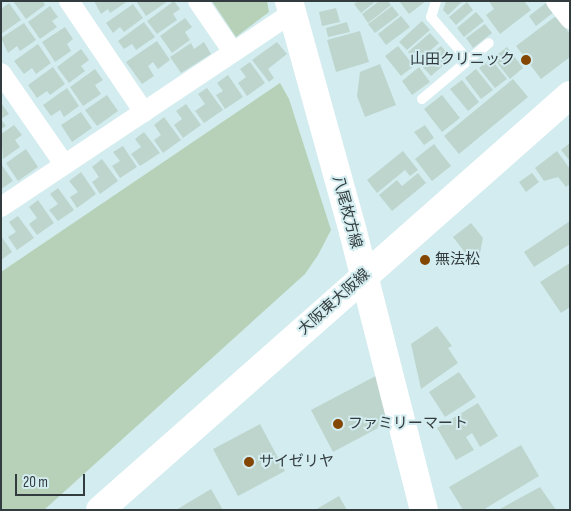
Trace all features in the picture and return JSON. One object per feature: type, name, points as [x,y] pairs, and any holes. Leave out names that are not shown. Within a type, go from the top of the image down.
[{"type":"main road","name":"八尾枚方線","points":[[291,7],[424,510]]},
{"type":"main road","name":"大阪東大阪線","points":[[100,510],[570,95]]},
{"type":"street","points":[[69,1],[144,112]]},
{"type":"street","points":[[198,1],[233,52]]},
{"type":"street","points":[[556,1],[570,20]]},
{"type":"street","points":[[1,207],[233,52],[291,7]]},
{"type":"street","points":[[1,73],[64,164]]},
{"type":"lane","points":[[436,1],[431,17],[468,60]]},
{"type":"lane","points":[[422,99],[489,43]]},
{"type":"green space","points":[[212,1],[267,1],[269,12],[236,37]]},
{"type":"green space","points":[[280,83],[289,99],[331,230],[318,255],[305,274],[44,510],[1,510],[1,272]]},
{"type":"building","points":[[13,1],[43,1],[45,5],[26,19]]},
{"type":"building","points":[[94,1],[128,1],[110,13],[108,9],[101,14]]},
{"type":"building","points":[[136,1],[168,1],[146,16]]},
{"type":"building","points":[[174,1],[180,9],[173,14],[177,20],[157,34],[147,21]]},
{"type":"building","points":[[358,1],[376,1],[361,13],[354,4]]},
{"type":"building","points":[[379,1],[388,1],[391,5],[368,23],[362,14]]},
{"type":"building","points":[[399,1],[426,1],[409,14]]},
{"type":"building","points":[[446,1],[463,1],[448,15],[443,10]]},
{"type":"building","points":[[489,1],[524,1],[531,10],[500,34],[486,15],[494,9]]},
{"type":"building","points":[[467,2],[473,10],[456,25],[449,17]]},
{"type":"building","points":[[9,3],[21,20],[1,34],[1,9]]},
{"type":"building","points":[[546,3],[554,12],[536,26],[529,16]]},
{"type":"building","points":[[133,4],[143,18],[124,32],[120,27],[113,33],[106,23]]},
{"type":"building","points":[[50,6],[58,17],[52,21],[57,27],[40,39],[28,22]]},
{"type":"building","points":[[392,6],[399,15],[375,33],[368,24]]},
{"type":"building","points":[[336,8],[340,22],[322,26],[319,12]]},
{"type":"building","points":[[476,12],[484,21],[464,37],[457,28]]},
{"type":"building","points":[[401,16],[410,27],[386,45],[378,34]]},
{"type":"building","points":[[556,16],[570,34],[570,57],[541,79],[516,46]]},
{"type":"building","points":[[185,18],[192,27],[185,32],[190,40],[172,53],[160,36]]},
{"type":"building","points":[[422,21],[430,30],[407,50],[399,42]]},
{"type":"building","points":[[144,22],[155,37],[136,50],[132,44],[124,49],[118,41]]},
{"type":"building","points":[[347,22],[350,32],[328,37],[326,28]]},
{"type":"building","points":[[24,23],[36,40],[20,51],[17,46],[8,53],[1,38]]},
{"type":"building","points":[[485,24],[492,33],[473,48],[466,38]]},
{"type":"building","points":[[65,27],[73,39],[67,44],[71,51],[55,62],[42,42]]},
{"type":"building","points":[[360,31],[369,62],[336,72],[327,40]]},
{"type":"building","points":[[430,33],[439,43],[417,62],[408,52]]},
{"type":"building","points":[[157,41],[170,60],[158,69],[153,62],[148,66],[154,76],[142,84],[126,62]]},
{"type":"building","points":[[204,42],[211,54],[181,73],[170,57],[191,43],[194,49]]},
{"type":"building","points":[[277,42],[287,54],[268,69],[274,78],[269,82],[252,60]]},
{"type":"building","points":[[38,44],[51,63],[36,74],[32,68],[24,74],[14,61]]},
{"type":"building","points":[[398,46],[414,66],[401,76],[385,56]]},
{"type":"building","points":[[441,46],[452,58],[431,76],[420,64]]},
{"type":"building","points":[[507,47],[523,68],[510,79],[493,58]]},
{"type":"building","points":[[81,49],[89,60],[81,66],[85,71],[69,83],[57,67]]},
{"type":"building","points":[[491,59],[507,79],[495,88],[479,68]]},
{"type":"building","points":[[250,62],[265,83],[247,96],[238,83],[246,77],[240,69]]},
{"type":"building","points":[[380,64],[396,105],[365,117],[357,96],[360,72]]},
{"type":"building","points":[[53,67],[65,84],[50,95],[47,91],[37,98],[28,85]]},
{"type":"building","points":[[419,67],[430,82],[412,95],[402,81]]},
{"type":"building","points":[[95,69],[103,80],[95,85],[101,94],[83,106],[70,87]]},
{"type":"building","points":[[476,69],[493,90],[481,99],[465,78]]},
{"type":"building","points":[[228,75],[243,97],[225,109],[216,95],[223,91],[217,83]]},
{"type":"building","points":[[513,79],[528,97],[459,154],[444,136]]},
{"type":"building","points":[[462,80],[479,102],[468,111],[450,89]]},
{"type":"building","points":[[67,88],[79,106],[64,117],[60,110],[51,116],[43,105]]},
{"type":"building","points":[[207,88],[223,110],[204,123],[195,111],[205,104],[198,94]]},
{"type":"building","points":[[107,95],[118,111],[97,126],[85,110]]},
{"type":"building","points":[[442,95],[460,118],[442,132],[424,109]]},
{"type":"building","points":[[1,103],[9,114],[1,119]]},
{"type":"building","points":[[186,104],[201,125],[183,138],[174,125],[182,119],[176,111]]},
{"type":"building","points":[[81,112],[92,128],[72,142],[61,125]]},
{"type":"building","points":[[164,117],[181,140],[163,153],[154,140],[161,135],[154,125]]},
{"type":"building","points":[[1,119],[6,126],[1,129]]},
{"type":"building","points":[[14,125],[22,135],[15,140],[20,147],[3,159],[1,134]]},
{"type":"building","points":[[425,125],[434,138],[424,145],[414,132]]},
{"type":"building","points":[[144,132],[160,153],[140,166],[131,154],[141,147],[135,139]]},
{"type":"building","points":[[570,143],[570,161],[561,150]]},
{"type":"building","points":[[434,144],[451,166],[432,181],[415,159]]},
{"type":"building","points":[[123,146],[137,167],[120,178],[112,166],[120,161],[113,152]]},
{"type":"building","points":[[26,149],[38,167],[18,181],[6,163]]},
{"type":"building","points":[[403,151],[418,170],[410,176],[405,170],[377,193],[367,180]]},
{"type":"building","points":[[557,151],[570,169],[570,184],[566,187],[558,177],[544,181],[535,168]]},
{"type":"building","points":[[102,159],[118,181],[100,194],[92,182],[99,177],[92,167]]},
{"type":"building","points":[[1,164],[13,181],[1,189]]},
{"type":"building","points":[[81,172],[96,194],[77,208],[70,197],[78,192],[69,181]]},
{"type":"building","points":[[418,173],[426,183],[392,211],[379,195],[397,180],[402,186]]},
{"type":"building","points":[[532,173],[539,182],[526,192],[519,182]]},
{"type":"building","points":[[58,188],[74,210],[58,221],[49,210],[58,204],[50,194]]},
{"type":"building","points":[[38,200],[54,223],[37,235],[29,224],[37,218],[29,207]]},
{"type":"building","points":[[18,216],[34,238],[17,250],[8,237],[16,232],[9,222]]},
{"type":"building","points":[[570,221],[570,244],[534,267],[524,252]]},
{"type":"building","points":[[471,223],[483,238],[477,268],[453,237]]},
{"type":"building","points":[[1,236],[12,252],[1,260]]},
{"type":"building","points":[[570,263],[570,307],[561,313],[540,282]]},
{"type":"building","points":[[437,326],[452,346],[448,348],[458,363],[421,389],[411,344]]},
{"type":"building","points":[[387,370],[397,418],[333,452],[311,410]]},
{"type":"building","points":[[459,372],[476,397],[445,417],[429,392]]},
{"type":"building","points":[[478,403],[498,436],[480,447],[472,433],[466,437],[474,450],[456,460],[437,428]]},
{"type":"building","points":[[260,424],[285,471],[238,496],[213,449]]},
{"type":"building","points":[[521,445],[539,476],[483,510],[463,510],[449,487]]},
{"type":"building","points":[[540,487],[556,510],[498,510]]},
{"type":"building","points":[[211,489],[223,510],[176,510]]},
{"type":"building","points":[[339,496],[347,510],[315,510]]},
{"type":"place","name":"山田クリニック","points":[[526,60]]},
{"type":"place","name":"無法松","points":[[425,260]]},
{"type":"place","name":"ファミリーマート","points":[[338,424]]},
{"type":"place","name":"サイゼリヤ","points":[[249,462]]}]
